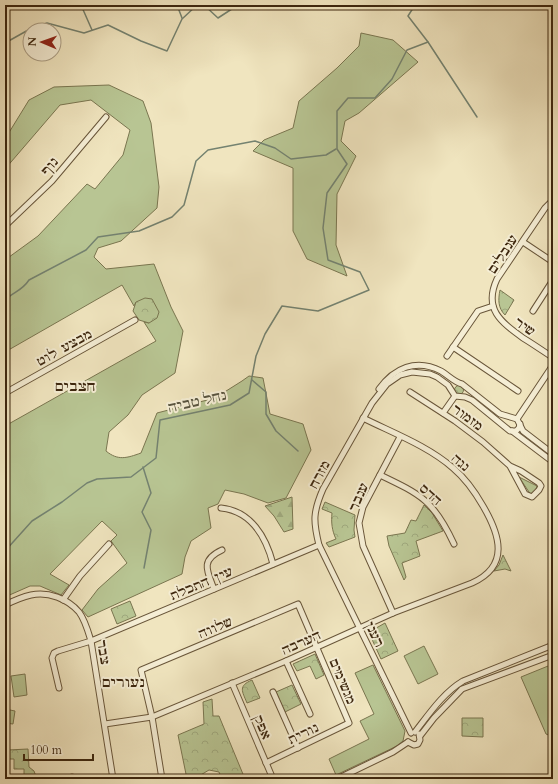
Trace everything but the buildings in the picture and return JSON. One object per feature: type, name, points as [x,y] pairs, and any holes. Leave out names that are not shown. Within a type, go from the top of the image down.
[{"type":"street","name":"נוף","points":[[5,226],[52,180],[106,117]]},
{"type":"street","name":"ענבלים","points":[[493,306],[494,287],[545,208],[553,200]]},
{"type":"street","points":[[523,242],[553,262]]},
{"type":"street","points":[[533,311],[553,280]]},
{"type":"street","points":[[447,356],[478,311],[493,306]]},
{"type":"street","name":"שיר","points":[[493,306],[498,317],[507,326],[553,360]]},
{"type":"street","name":"מבצע לוט","points":[[5,393],[135,320]]},
{"type":"street","points":[[453,347],[518,391]]},
{"type":"street","points":[[512,431],[518,429],[516,420],[553,360]]},
{"type":"street","name":"מזרח","points":[[319,545],[314,519],[318,500],[383,383],[404,367],[419,366],[432,368],[458,383]]},
{"type":"street","name":"מזרח","points":[[363,418],[380,392],[394,378],[406,373],[419,372],[430,374],[443,380],[452,390]]},
{"type":"street","points":[[553,454],[523,431],[516,420],[500,414],[462,384],[458,383],[454,386],[452,390],[453,393],[472,400],[553,462]]},
{"type":"street","points":[[443,413],[458,396],[465,393],[465,387]]},
{"type":"street","name":"מזמור","points":[[410,392],[466,429],[510,466],[521,471],[539,483],[541,486],[532,497],[525,494],[510,466]]},
{"type":"street","name":"נגה","points":[[363,418],[432,453],[453,468],[471,487],[486,510],[496,532],[499,545],[496,560]]},
{"type":"street","points":[[507,428],[507,421],[516,420]]},
{"type":"street","name":"ענבר","points":[[393,613],[363,546],[359,530],[361,514],[400,437]]},
{"type":"street","name":"הדס","points":[[380,475],[407,488],[428,503],[436,511],[454,544]]},
{"type":"street","points":[[221,508],[235,511],[253,525],[266,543],[273,564]]},
{"type":"street","points":[[63,600],[80,576],[110,544]]},
{"type":"street","name":"עין התכלת","points":[[59,688],[52,658],[54,653],[91,641],[319,545]]},
{"type":"street","name":"רענן","points":[[319,545],[413,732]]},
{"type":"street","points":[[214,589],[207,573],[206,565],[212,556],[222,550]]},
{"type":"street","name":"הערבה","points":[[105,724],[152,717],[286,661],[393,613],[481,579],[487,574],[496,560]]},
{"type":"street","name":"צבר","points":[[5,605],[23,597],[36,594],[48,595],[63,600],[79,612],[91,641],[113,779]]},
{"type":"street","name":"שלווה","points":[[152,717],[141,670],[155,664],[298,604],[317,647]]},
{"type":"street","points":[[408,742],[408,736],[453,687],[462,681],[553,645]]},
{"type":"street","name":"מגשימים","points":[[317,647],[349,723]]},
{"type":"street","points":[[408,742],[412,745],[418,744],[420,736],[434,718],[462,689],[553,655]]},
{"type":"street","points":[[286,661],[310,714]]},
{"type":"street","name":"אפק","points":[[232,683],[273,779]]},
{"type":"street","points":[[274,692],[298,748]]},
{"type":"street","points":[[152,717],[162,779]]},
{"type":"street","name":"נורית","points":[[266,763],[349,723]]},
{"type":"street","points":[[413,732],[420,736]]},
{"type":"street","points":[[337,779],[393,752],[408,742]]},
{"type":"green space","points":[[361,33],[393,40],[418,62],[359,113],[345,121],[341,141],[356,156],[337,194],[336,245],[347,276],[307,259],[293,231],[293,168],[253,151],[264,140],[293,128],[299,101],[337,68],[359,46]]},
{"type":"green space","points":[[109,85],[143,101],[151,123],[159,187],[157,208],[121,241],[98,248],[94,257],[106,269],[154,264],[171,307],[183,331],[175,373],[142,395],[128,415],[109,432],[106,451],[110,454],[123,458],[141,453],[157,413],[215,398],[249,376],[263,378],[270,414],[303,424],[311,450],[286,498],[268,503],[244,494],[225,490],[218,504],[208,508],[211,528],[191,541],[185,557],[182,574],[88,617],[82,610],[98,589],[127,563],[111,541],[117,535],[102,521],[50,574],[69,585],[61,595],[40,586],[30,586],[5,597],[5,426],[156,341],[144,322],[149,323],[136,302],[134,306],[122,285],[5,352],[5,260],[38,236],[87,184],[95,189],[123,155],[130,130],[91,100],[60,105],[5,169],[5,139],[29,100],[54,87]]},
{"type":"green space","points":[[500,290],[514,300],[505,315],[499,304]]},
{"type":"green space","points":[[145,298],[152,299],[159,312],[157,318],[149,323],[139,320],[133,311],[136,302]]},
{"type":"green space","points":[[459,385],[464,390],[459,395],[454,390]]},
{"type":"green space","points":[[519,477],[537,486],[535,492],[531,495]]},
{"type":"green space","points":[[292,497],[293,529],[284,532],[274,516],[265,506]]},
{"type":"green space","points":[[325,502],[355,515],[355,537],[329,547],[326,543],[336,539],[332,526],[332,513],[322,509]]},
{"type":"green space","points":[[424,505],[432,513],[443,531],[416,541],[420,556],[402,563],[406,577],[404,580],[389,546],[387,536],[405,533],[411,520],[416,521]]},
{"type":"green space","points":[[503,555],[511,571],[505,569],[494,571],[499,565]]},
{"type":"green space","points":[[130,601],[136,616],[117,624],[111,609]]},
{"type":"green space","points":[[385,623],[398,651],[381,659],[370,635],[371,631]]},
{"type":"green space","points":[[424,646],[438,674],[418,684],[404,656]]},
{"type":"green space","points":[[315,654],[324,675],[316,679],[310,666],[297,671],[293,664]]},
{"type":"green space","points":[[553,664],[553,737],[546,734],[521,677]]},
{"type":"green space","points":[[373,665],[405,731],[403,741],[397,746],[336,775],[329,759],[369,739],[360,721],[374,714],[355,673]]},
{"type":"green space","points":[[25,674],[27,695],[14,697],[11,676]]},
{"type":"green space","points":[[252,680],[260,698],[247,703],[242,689],[245,684]]},
{"type":"green space","points":[[292,685],[301,704],[285,712],[276,692]]},
{"type":"green space","points":[[212,699],[213,716],[219,716],[245,779],[222,779],[219,772],[209,770],[194,779],[187,779],[178,735],[204,724],[203,702]]},
{"type":"green space","points":[[5,709],[15,711],[13,724],[5,723]]},
{"type":"green space","points":[[462,718],[483,718],[483,737],[462,736]]},
{"type":"green space","points":[[28,749],[29,767],[34,771],[37,779],[24,779],[24,769],[14,769],[14,759],[8,759],[8,750]]},
{"type":"waterway","points":[[81,5],[92,30]]},
{"type":"waterway","points":[[177,5],[182,18]]},
{"type":"waterway","points":[[5,43],[30,29],[47,23],[84,33],[108,25],[141,41],[167,51],[182,19],[197,5]]},
{"type":"waterway","points":[[204,5],[218,18],[238,5]]},
{"type":"waterway","name":"נחל טביה","points":[[5,551],[32,521],[62,502],[87,483],[97,479],[131,477],[156,458],[160,420],[230,405],[249,393],[256,356],[265,334],[282,306],[318,311],[369,290],[360,272],[328,260],[323,228],[327,193],[347,164],[337,149],[337,111],[348,98],[375,98],[392,79],[407,50],[428,42],[408,16],[415,5]]},
{"type":"waterway","points":[[428,42],[477,117]]},
{"type":"waterway","points":[[5,300],[23,287],[29,280],[86,250],[98,237],[139,231],[172,217],[184,205],[196,161],[208,150],[255,141],[275,148],[291,159],[326,155],[336,149]]},
{"type":"waterway","points":[[252,380],[266,392],[266,414],[276,431],[298,451]]},
{"type":"waterway","points":[[143,467],[151,493],[142,512],[151,530],[144,568]]},
{"type":"district","name":"חצבים","points":[[75,386]]},
{"type":"district","name":"נעורים","points":[[123,682]]}]
